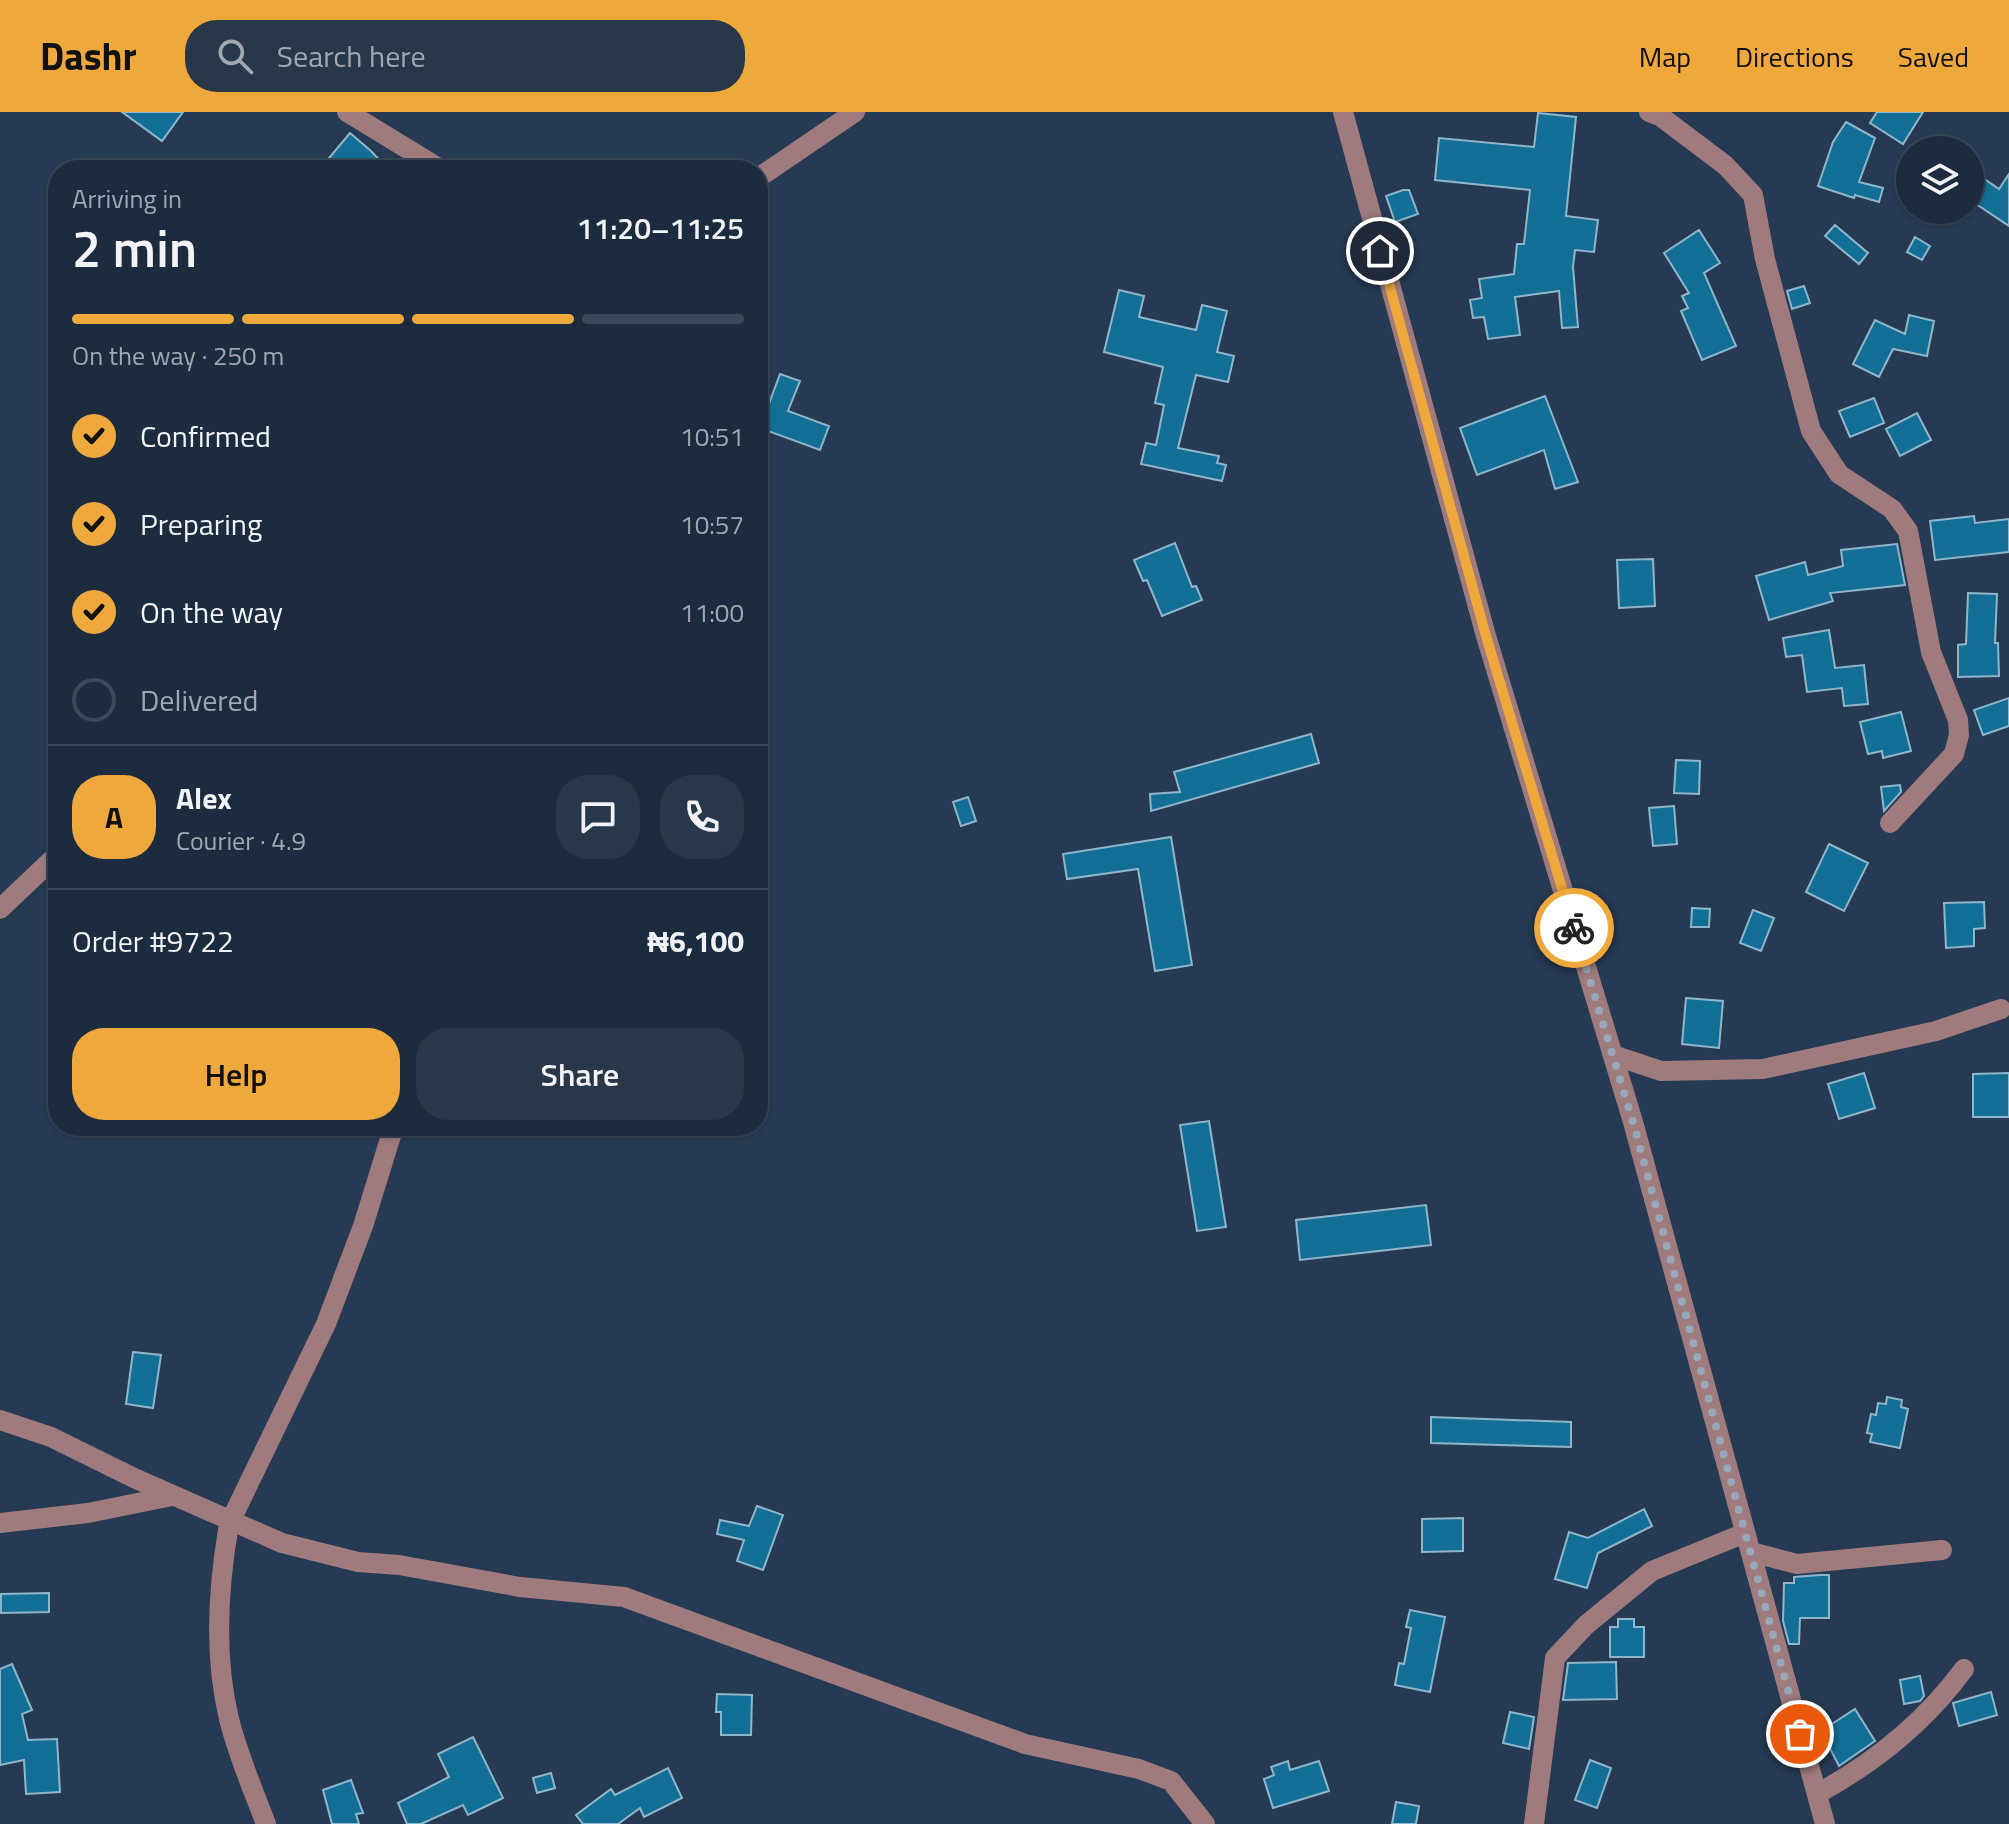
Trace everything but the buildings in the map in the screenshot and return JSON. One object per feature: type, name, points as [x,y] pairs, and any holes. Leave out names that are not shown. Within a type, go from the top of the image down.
[{"type":"street","points":[[347,112],[426,160]]},
{"type":"street","points":[[768,171],[855,112]]},
{"type":"street","points":[[1343,112],[1486,636],[1613,1055],[1825,1824]]},
{"type":"street","points":[[1649,112],[1660,116],[1725,165],[1753,195],[1765,259],[1811,431],[1839,474],[1892,509],[1908,531],[1931,652],[1958,720],[1959,735],[1954,754],[1890,823]]},
{"type":"street","points":[[0,909],[48,863]]},
{"type":"street","points":[[1613,1055],[1661,1071],[1763,1069],[1936,1031],[2001,1009]]},
{"type":"street","points":[[266,1824],[229,1719],[219,1641],[223,1560],[231,1519],[326,1324],[363,1226],[391,1136]]},
{"type":"street","points":[[0,1420],[51,1437],[172,1496],[282,1543],[358,1562],[399,1565],[520,1587],[624,1597],[1025,1744],[1139,1769],[1171,1781],[1205,1824]]},
{"type":"street","points":[[0,1523],[88,1513],[172,1496]]},
{"type":"street","points":[[1534,1824],[1555,1658],[1586,1625],[1652,1571],[1748,1542],[1797,1564],[1942,1550]]},
{"type":"street","points":[[1817,1794],[1846,1779],[1906,1734],[1945,1694],[1964,1669]]},
{"type":"way so far","points":[[1574,928],[1633,1122],[1800,1734]]},
{"type":"route","points":[[1380,251],[1486,636],[1574,928]]}]
